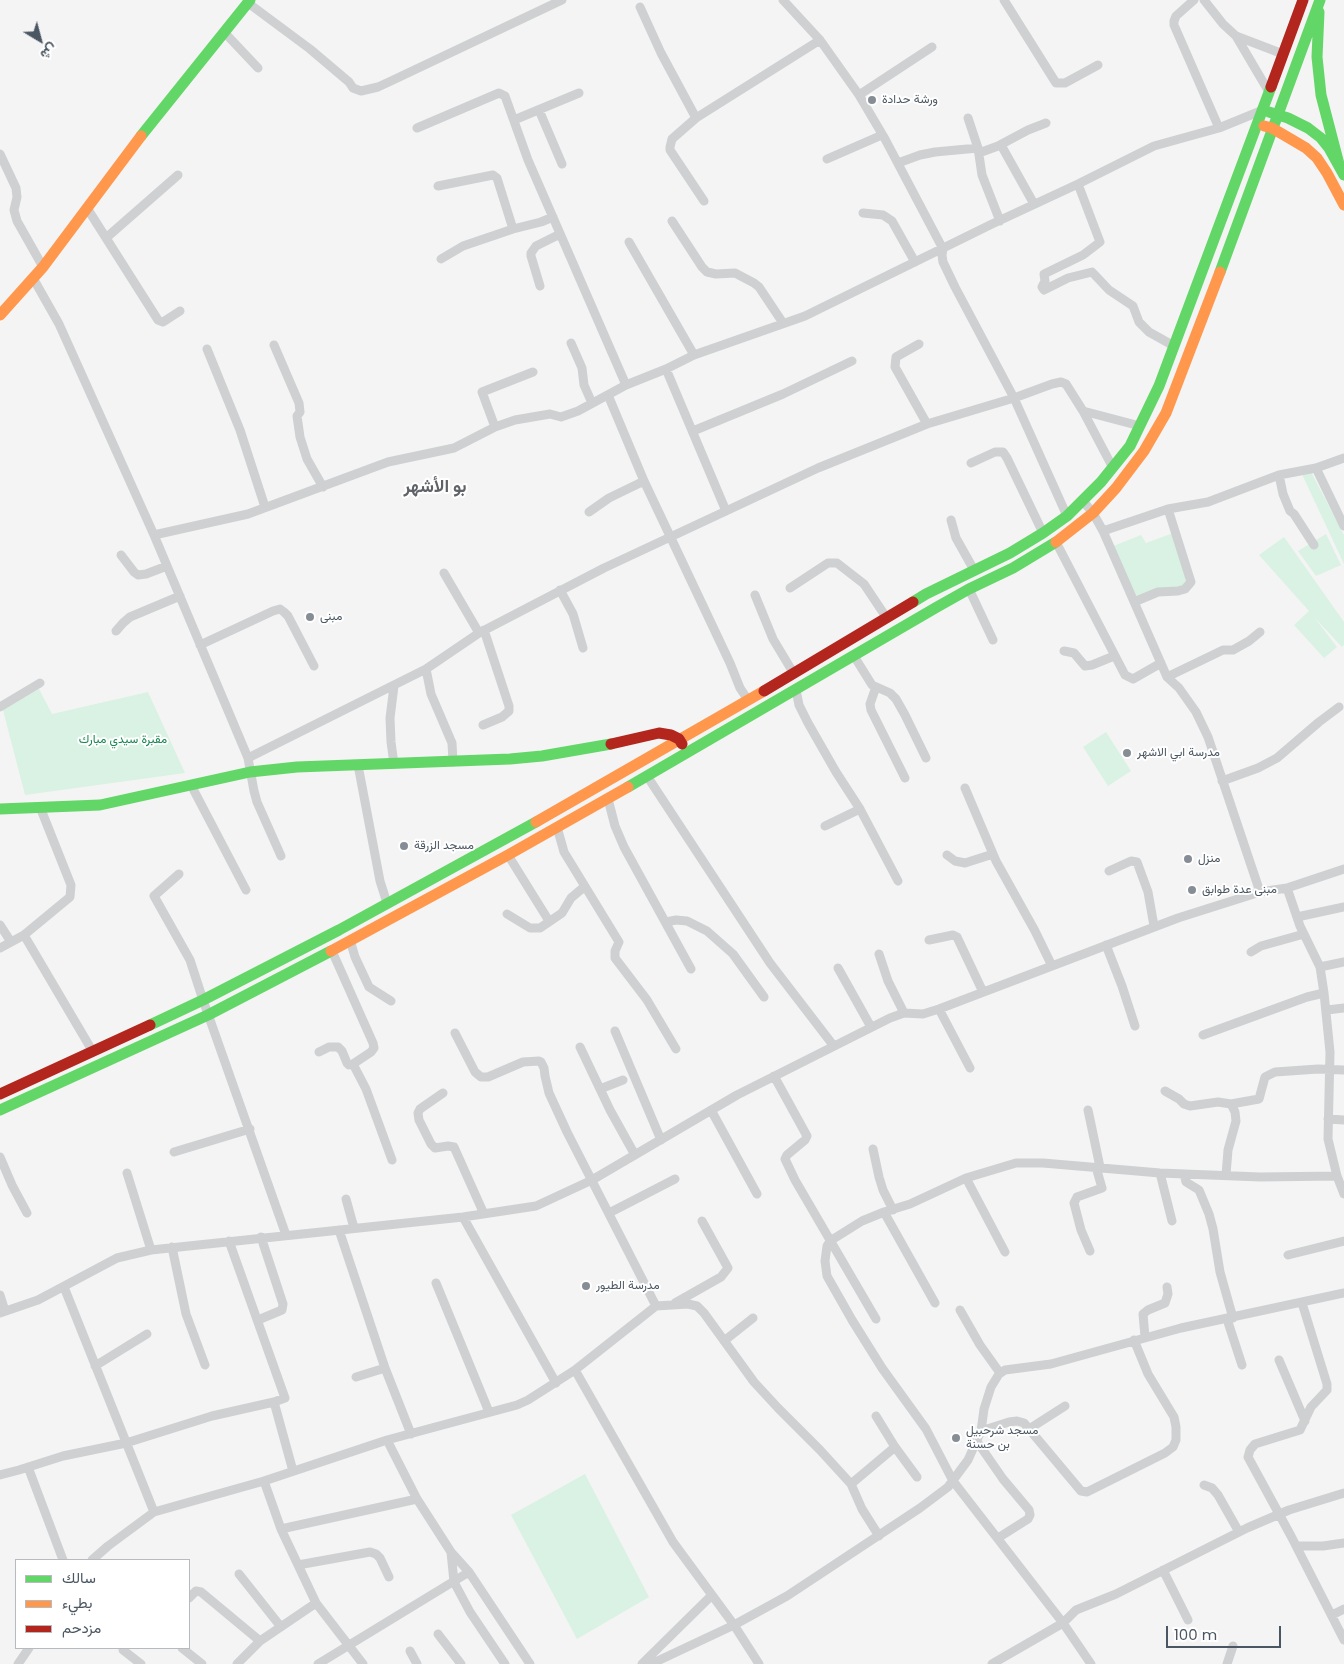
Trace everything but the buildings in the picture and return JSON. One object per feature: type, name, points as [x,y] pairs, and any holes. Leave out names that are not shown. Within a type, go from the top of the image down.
[{"type":"main road","points":[[0,1094],[203,1000],[387,904],[546,816],[794,674],[926,594],[1010,553],[1044,533],[1067,516],[1113,468],[1130,446],[1159,386],[1303,0]]},
{"type":"main road","points":[[0,1110],[208,1015],[332,951],[508,855],[969,589],[1013,568],[1056,542],[1093,513],[1116,488],[1144,451],[1166,413],[1247,201],[1277,114],[1320,0]]},
{"type":"main road","points":[[1320,0],[1317,56],[1322,95],[1342,169]]},
{"type":"main road","points":[[0,315],[43,267],[139,138],[249,1]]},
{"type":"main road","points":[[1263,110],[1308,128],[1321,138],[1342,169]]},
{"type":"main road","points":[[1257,124],[1272,128],[1306,148],[1317,158],[1344,206]]},
{"type":"main road","points":[[0,809],[100,804],[250,772],[297,767],[510,760],[606,746],[659,733],[671,734],[679,739],[687,753]]},
{"type":"street","points":[[249,1],[310,49],[349,82],[353,88],[362,91],[390,81],[562,0]]},
{"type":"street","points":[[783,0],[820,40],[859,94],[898,163],[943,249],[943,262],[1014,398],[1067,516]]},
{"type":"street","points":[[1004,0],[1056,83],[1065,83],[1098,65]]},
{"type":"street","points":[[1194,0],[1176,16],[1174,25],[1219,128]]},
{"type":"street","points":[[1204,0],[1223,24],[1236,36],[1269,92]]},
{"type":"street","points":[[640,8],[661,54],[696,118]]},
{"type":"street","points":[[224,32],[258,68]]},
{"type":"street","points":[[1236,36],[1283,54]]},
{"type":"street","points":[[704,201],[670,147],[672,139],[696,118],[820,40]]},
{"type":"street","points":[[859,94],[932,48]]},
{"type":"street","points":[[417,128],[499,93],[505,96],[528,160],[626,385]]},
{"type":"street","points":[[514,120],[579,93]]},
{"type":"street","points":[[539,110],[562,164]]},
{"type":"street","points":[[154,535],[248,514],[323,488],[388,462],[454,448],[495,427],[515,420],[550,414],[561,417],[578,411],[626,385],[694,355],[805,316],[1154,146],[1219,128],[1263,110]]},
{"type":"street","points":[[968,118],[978,150],[982,175],[1000,221]]},
{"type":"street","points":[[1241,120],[1257,124]]},
{"type":"street","points":[[898,163],[920,155],[950,150],[978,150],[1001,145],[1028,130],[1046,123]]},
{"type":"street","points":[[827,160],[882,135]]},
{"type":"street","points":[[1001,145],[1034,204]]},
{"type":"street","points":[[0,154],[16,188],[14,210],[18,222],[43,267]]},
{"type":"street","points":[[106,238],[178,174]]},
{"type":"street","points":[[438,186],[493,175],[497,178],[513,229]]},
{"type":"street","points":[[1078,184],[1100,242],[1083,255],[1044,274],[1045,281],[1042,287],[1044,290],[1068,278],[1092,272],[1109,290],[1133,306],[1140,322],[1148,332],[1174,346]]},
{"type":"street","points":[[87,208],[158,320],[163,322],[180,311]]},
{"type":"street","points":[[863,213],[883,215],[892,221],[915,262]]},
{"type":"street","points":[[441,259],[463,246],[553,217]]},
{"type":"street","points":[[672,221],[707,272],[716,274],[735,273],[754,283],[759,287],[784,323]]},
{"type":"street","points":[[540,286],[531,253],[536,246],[560,234]]},
{"type":"street","points":[[628,242],[694,355]]},
{"type":"street","points":[[34,278],[59,324],[154,535],[248,758],[258,802],[281,856]]},
{"type":"street","points":[[571,343],[582,368],[584,385],[592,403]]},
{"type":"street","points":[[919,344],[896,357],[895,367],[928,424]]},
{"type":"street","points":[[274,345],[299,403],[300,412],[297,416],[300,437],[323,488]]},
{"type":"street","points":[[207,349],[240,430],[265,507]]},
{"type":"street","points":[[693,431],[783,394],[852,362]]},
{"type":"street","points":[[666,368],[726,512]]},
{"type":"street","points":[[495,427],[482,392],[533,372]]},
{"type":"street","points":[[248,758],[426,670],[482,632],[560,590],[818,468],[928,424],[1061,382],[1068,386],[1113,468]]},
{"type":"street","points":[[608,395],[644,481],[740,688],[748,700]]},
{"type":"street","points":[[1083,411],[1140,426]]},
{"type":"street","points":[[971,462],[995,452],[1002,452],[1007,458],[1044,533]]},
{"type":"street","points":[[1104,532],[1168,508],[1208,502],[1279,475],[1316,468],[1344,459]]},
{"type":"street","points":[[1316,468],[1344,526]]},
{"type":"street","points":[[1279,475],[1283,494],[1290,511],[1294,514],[1314,545]]},
{"type":"street","points":[[589,512],[609,498],[644,481]]},
{"type":"street","points":[[1083,501],[1093,513],[1104,532],[1167,677],[1179,688],[1196,712],[1208,737],[1260,892]]},
{"type":"street","points":[[1134,602],[1158,592],[1185,589],[1191,582],[1168,508]]},
{"type":"street","points":[[951,520],[956,538],[974,570]]},
{"type":"street","points":[[1056,542],[1125,676],[1133,679],[1161,663]]},
{"type":"street","points":[[121,555],[138,575],[167,566]]},
{"type":"street","points":[[790,588],[832,562],[864,584],[886,617]]},
{"type":"street","points":[[444,573],[482,632],[509,706],[509,711],[502,717],[483,725]]},
{"type":"street","points":[[969,589],[993,640]]},
{"type":"street","points":[[560,590],[573,614],[583,648]]},
{"type":"street","points":[[755,595],[773,639],[794,674]]},
{"type":"street","points":[[116,631],[130,617],[180,596]]},
{"type":"street","points":[[200,645],[280,609],[288,616],[314,666]]},
{"type":"street","points":[[1167,677],[1222,650],[1233,650],[1260,632]]},
{"type":"street","points":[[1064,651],[1074,652],[1085,666],[1114,656]]},
{"type":"street","points":[[854,656],[869,681],[876,687],[890,692],[896,699],[926,758]]},
{"type":"street","points":[[426,670],[431,694],[452,743],[453,762]]},
{"type":"street","points":[[0,707],[40,683]]},
{"type":"street","points":[[394,686],[390,718],[394,764]]},
{"type":"street","points":[[876,687],[870,704],[870,710],[905,778]]},
{"type":"street","points":[[796,690],[799,705],[808,723],[860,809],[898,881]]},
{"type":"street","points":[[1222,781],[1258,768],[1277,758],[1339,707]]},
{"type":"street","points":[[358,765],[380,881],[387,904]]},
{"type":"street","points":[[647,776],[770,963],[833,1045]]},
{"type":"street","points":[[190,785],[246,890]]},
{"type":"street","points":[[964,788],[1001,871],[1035,931],[1052,966]]},
{"type":"street","points":[[608,799],[615,826],[624,847],[691,969]]},
{"type":"street","points":[[0,948],[24,935],[70,897],[71,885],[40,807]]},
{"type":"street","points":[[825,826],[860,809]]},
{"type":"street","points":[[557,827],[564,852],[619,942],[619,946],[615,951],[615,958],[647,1000],[676,1049]]},
{"type":"street","points":[[947,855],[955,861],[965,863],[993,854]]},
{"type":"street","points":[[508,855],[549,921]]},
{"type":"street","points":[[1109,871],[1131,861],[1137,862],[1148,892],[1154,926]]},
{"type":"street","points":[[0,1295],[3,1312],[38,1300],[117,1258],[151,1250],[463,1217],[536,1206],[592,1180],[711,1110],[833,1045],[890,1018],[904,1013],[923,1014],[939,1009],[1154,926],[1260,892],[1287,888],[1344,868]]},
{"type":"street","points":[[179,874],[154,896],[190,960],[286,1235]]},
{"type":"street","points":[[506,914],[530,928],[540,928],[562,913],[571,898],[584,887]]},
{"type":"street","points":[[1287,888],[1304,934],[1320,967],[1327,1010],[1330,1070],[1328,1139],[1337,1176],[1344,1194]]},
{"type":"street","points":[[1297,917],[1344,907]]},
{"type":"street","points":[[666,922],[676,920],[687,921],[707,931],[733,954],[764,997]]},
{"type":"street","points":[[0,925],[11,942]]},
{"type":"street","points":[[1251,952],[1261,946],[1304,934]]},
{"type":"street","points":[[24,935],[93,1052]]},
{"type":"street","points":[[929,940],[953,935],[957,937],[983,992]]},
{"type":"street","points":[[350,940],[369,987],[391,1001]]},
{"type":"street","points":[[1106,945],[1136,1026]]},
{"type":"street","points":[[319,1052],[329,1047],[338,1047],[349,1065],[371,1052],[374,1048],[332,951]]},
{"type":"street","points":[[879,954],[888,981],[904,1013]]},
{"type":"street","points":[[1320,967],[1344,962]]},
{"type":"street","points":[[838,968],[871,1027]]},
{"type":"street","points":[[1203,1035],[1324,993]]},
{"type":"street","points":[[1327,1010],[1344,1008]]},
{"type":"street","points":[[939,1009],[970,1068]]},
{"type":"street","points":[[615,1031],[661,1140]]},
{"type":"street","points":[[455,1033],[475,1072],[481,1077],[488,1078],[523,1062],[541,1062],[549,1093],[567,1132],[656,1306]]},
{"type":"street","points":[[580,1047],[635,1155]]},
{"type":"street","points":[[353,1064],[366,1089],[392,1160]]},
{"type":"street","points":[[1165,1091],[1190,1106],[1218,1102],[1231,1104],[1259,1099],[1265,1078],[1275,1072],[1318,1069],[1344,1070]]},
{"type":"street","points":[[774,1076],[807,1136],[805,1140],[787,1154],[785,1159],[794,1180],[876,1319]]},
{"type":"street","points":[[600,1088],[623,1080]]},
{"type":"street","points":[[444,1093],[420,1109],[418,1113],[419,1120],[435,1148],[454,1147],[484,1214]]},
{"type":"street","points":[[1226,1175],[1228,1150],[1236,1121],[1235,1112],[1231,1104]]},
{"type":"street","points":[[711,1110],[758,1194]]},
{"type":"street","points":[[1088,1110],[1102,1188],[1078,1197],[1074,1203],[1081,1230],[1090,1250]]},
{"type":"street","points":[[1328,1119],[1344,1120]]},
{"type":"street","points":[[174,1152],[250,1129]]},
{"type":"street","points":[[873,1149],[878,1177],[889,1211],[935,1303]]},
{"type":"street","points":[[0,1157],[27,1213]]},
{"type":"street","points":[[1334,1161],[1344,1158]]},
{"type":"street","points":[[1091,1664],[1063,1623],[953,1481],[926,1429],[882,1368],[852,1320],[827,1276],[825,1261],[826,1250],[830,1241],[862,1221],[910,1204],[966,1178],[1001,1167],[1022,1163],[1184,1174],[1337,1176]]},
{"type":"street","points":[[126,1173],[151,1250]]},
{"type":"street","points":[[1160,1173],[1172,1221]]},
{"type":"street","points":[[1184,1174],[1186,1182],[1199,1190],[1209,1214],[1230,1318],[1242,1365]]},
{"type":"street","points":[[966,1178],[1005,1252]]},
{"type":"street","points":[[609,1213],[675,1179]]},
{"type":"street","points":[[346,1199],[354,1228]]},
{"type":"street","points":[[463,1217],[556,1383]]},
{"type":"street","points":[[671,1306],[721,1277],[728,1268],[702,1221]]},
{"type":"street","points":[[339,1230],[385,1368],[411,1434]]},
{"type":"street","points":[[258,1320],[282,1310],[283,1304],[261,1238]]},
{"type":"street","points":[[0,1475],[63,1456],[126,1443],[212,1416],[283,1400],[285,1396],[229,1241]]},
{"type":"street","points":[[1288,1255],[1344,1241]]},
{"type":"street","points":[[172,1248],[186,1314],[205,1365]]},
{"type":"street","points":[[436,1283],[489,1412]]},
{"type":"street","points":[[64,1287],[154,1512]]},
{"type":"street","points":[[1145,1337],[1143,1314],[1165,1303],[1168,1294],[1167,1287]]},
{"type":"street","points":[[651,1664],[734,1625],[787,1596],[879,1536],[948,1487],[968,1460],[981,1431],[984,1409],[991,1387],[1000,1373],[1005,1370],[1016,1367],[1051,1364],[1145,1337],[1344,1293]]},
{"type":"street","points":[[1302,1303],[1312,1330],[1327,1387],[1311,1407],[1298,1432],[1255,1444],[1249,1453],[1249,1460],[1280,1514],[1344,1640]]},
{"type":"street","points":[[93,1559],[154,1512],[264,1481],[387,1440],[517,1405],[532,1398],[575,1370],[656,1306],[681,1304],[697,1306],[713,1324],[747,1373],[851,1484],[862,1509],[879,1536]]},
{"type":"street","points":[[960,1310],[980,1345],[1000,1373]]},
{"type":"street","points":[[724,1341],[753,1318]]},
{"type":"street","points":[[95,1366],[147,1334]]},
{"type":"street","points":[[981,1431],[1017,1420],[1024,1422],[1081,1491],[1087,1492],[1165,1453],[1173,1447],[1176,1440],[1177,1433],[1174,1417],[1148,1374],[1134,1340]]},
{"type":"street","points":[[1279,1360],[1305,1421]]},
{"type":"street","points":[[356,1377],[385,1368]]},
{"type":"street","points":[[575,1370],[673,1542],[734,1625],[759,1664]]},
{"type":"street","points":[[274,1402],[292,1471]]},
{"type":"street","points":[[1029,1429],[1065,1406]]},
{"type":"street","points":[[876,1416],[916,1477]]},
{"type":"street","points":[[387,1440],[417,1499],[451,1552],[469,1572],[530,1664]]},
{"type":"street","points":[[976,1440],[1003,1479],[1029,1510],[1030,1515],[1028,1519],[998,1538]]},
{"type":"street","points":[[851,1484],[895,1446]]},
{"type":"street","points":[[28,1467],[64,1559]]},
{"type":"street","points":[[264,1481],[281,1529],[316,1603],[363,1664]]},
{"type":"street","points":[[1204,1485],[1212,1488],[1218,1495],[1239,1532]]},
{"type":"street","points":[[992,1664],[1063,1623],[1076,1610],[1116,1594],[1239,1532],[1280,1514],[1344,1493]]},
{"type":"street","points":[[281,1529],[417,1499]]},
{"type":"street","points":[[1296,1546],[1323,1546],[1344,1543]]},
{"type":"street","points":[[298,1565],[370,1552],[380,1558],[389,1577]]},
{"type":"street","points":[[451,1552],[454,1582],[470,1612],[505,1664]]},
{"type":"street","points":[[1163,1570],[1188,1620]]},
{"type":"street","points":[[318,1664],[469,1572]]},
{"type":"street","points":[[239,1574],[281,1627]]},
{"type":"street","points":[[190,1597],[196,1591],[201,1592],[260,1641]]},
{"type":"street","points":[[642,1664],[712,1595]]},
{"type":"street","points":[[238,1664],[260,1641],[316,1603]]},
{"type":"street","points":[[1332,1615],[1344,1609]]},
{"type":"street","points":[[438,1634],[461,1664]]},
{"type":"street","points":[[1227,1664],[1233,1646]]},
{"type":"street","points":[[18,1664],[28,1649]]},
{"type":"street","points":[[122,1649],[141,1664]]},
{"type":"street","points":[[183,1649],[202,1664]]},
{"type":"street","points":[[410,1651],[418,1664]]},
{"type":"green space","points":[[1309,468],[1344,535],[1344,564],[1300,470]]},
{"type":"green space","points":[[1176,532],[1189,586],[1134,602],[1111,547],[1141,535],[1146,543]]},
{"type":"green space","points":[[1326,534],[1341,565],[1316,576],[1298,551]]},
{"type":"green space","points":[[1284,537],[1344,622],[1344,645],[1342,647],[1314,617],[1337,647],[1324,658],[1294,625],[1309,611],[1259,555]]},
{"type":"green space","name":"مقبرة سيدي مبارك","points":[[39,689],[52,714],[148,692],[185,773],[25,795],[3,710]]},
{"type":"green space","points":[[1106,732],[1131,771],[1108,786],[1083,747]]},
{"type":"green space","points":[[585,1474],[649,1597],[577,1639],[511,1515]]},
{"type":"traffic: fast","points":[[141,136],[250,0]]},
{"type":"traffic: fast","points":[[1220,272],[1320,0]]},
{"type":"traffic: fast","points":[[1319,12],[1317,57],[1321,95],[1339,164]]},
{"type":"traffic: fast","points":[[913,602],[1010,553],[1067,516],[1101,482],[1130,446],[1159,386],[1271,87]]},
{"type":"traffic: fast","points":[[1269,112],[1288,118],[1308,128],[1321,138],[1329,148],[1344,175]]},
{"type":"traffic: fast","points":[[628,787],[937,607],[1013,568],[1056,542]]},
{"type":"traffic: fast","points":[[0,809],[100,805],[250,772],[297,767],[510,759],[542,756],[611,744]]},
{"type":"traffic: fast","points":[[150,1025],[339,930],[536,822]]},
{"type":"traffic: fast","points":[[0,1110],[208,1015],[331,951]]},
{"type":"traffic: slow","points":[[1264,126],[1272,128],[1306,148],[1317,158],[1344,205]]},
{"type":"traffic: slow","points":[[0,315],[43,267],[141,136]]},
{"type":"traffic: slow","points":[[1056,542],[1093,513],[1116,488],[1144,451],[1166,413],[1220,272]]},
{"type":"traffic: slow","points":[[536,822],[764,691]]},
{"type":"traffic: slow","points":[[331,951],[508,855],[628,787]]},
{"type":"traffic: jam","points":[[1271,87],[1303,0]]},
{"type":"traffic: jam","points":[[764,691],[913,602]]},
{"type":"traffic: jam","points":[[611,744],[659,733],[671,735],[679,739],[682,744]]},
{"type":"traffic: jam","points":[[0,1094],[150,1025]]},
{"type":"place","name":"ورشة حدادة","points":[[872,100]]},
{"type":"place","name":"مبنى","points":[[310,617]]},
{"type":"place","name":"مدرسة ابي الاشهر","points":[[1127,753]]},
{"type":"place","name":"مسجد الزرقة","points":[[404,846]]},
{"type":"place","name":"منزل","points":[[1188,859]]},
{"type":"place","name":"مبنى عدة طوابق","points":[[1192,890]]},
{"type":"place","name":"مدرسة الطيور","points":[[586,1286]]},
{"type":"place","name":"مسجد شرحبيل بن حسنة","points":[[956,1438]]},
{"type":"district","name":"بو الأشهر","points":[[435,487]]}]
